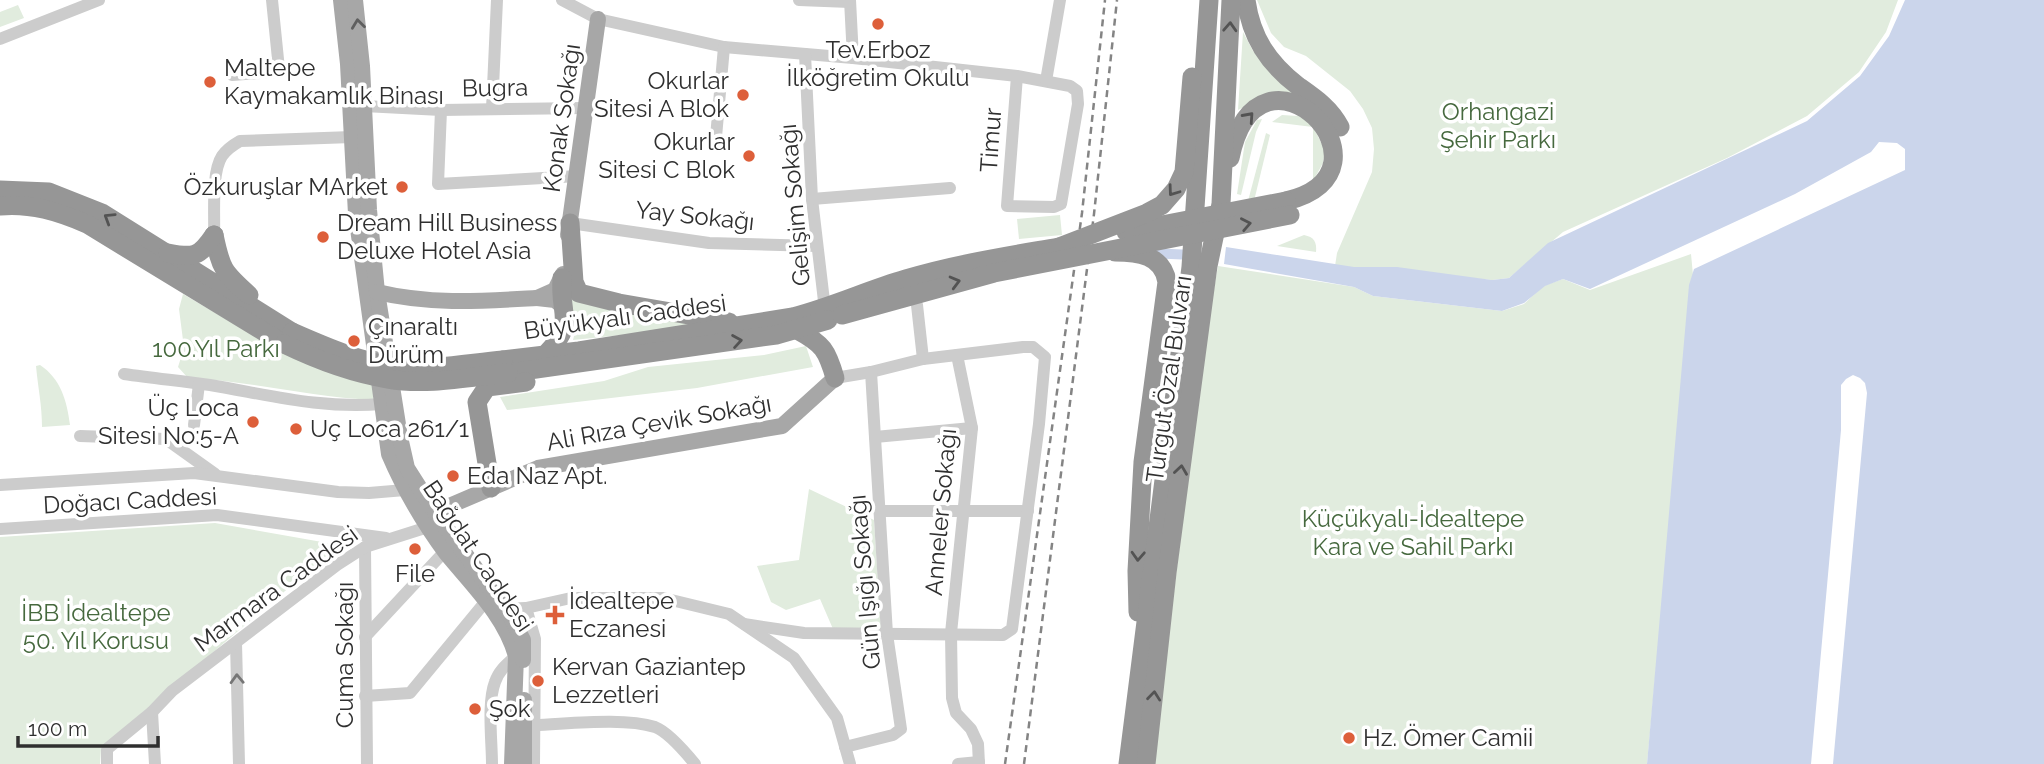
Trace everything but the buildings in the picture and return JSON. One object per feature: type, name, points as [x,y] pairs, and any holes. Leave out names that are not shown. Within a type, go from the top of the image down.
[{"type":"highway","points":[[1059,247],[1147,214],[1162,205],[1176,189],[1184,172],[1199,0]]},
{"type":"highway","name":"Turgut Özal Bulvarı","points":[[1146,764],[1200,267],[1193,240],[1209,0]]},
{"type":"highway","name":"Turgut Özal Bulvarı","points":[[1128,764],[1200,267],[1213,241],[1221,204],[1231,0]]},
{"type":"highway","points":[[1107,252],[1288,208],[1316,204],[1336,186],[1345,162],[1341,128],[1327,108],[1281,71],[1260,46],[1248,17],[1246,0]]},
{"type":"highway","points":[[1221,204],[1232,150],[1240,128],[1252,112],[1262,105],[1284,101],[1295,103],[1318,118],[1329,134],[1332,147],[1330,167],[1318,187],[1288,208]]},
{"type":"highway","name":"Büyükyalı Caddesi","points":[[0,190],[49,192],[102,213],[288,338]]},
{"type":"highway","name":"Büyükyalı Caddesi","points":[[0,206],[13,205],[55,211],[88,224],[288,338],[400,367],[505,366],[645,355],[797,330],[904,279],[948,267],[1288,208]]},
{"type":"highway","points":[[570,223],[574,282],[579,293],[619,303],[744,325]]},
{"type":"highway","points":[[162,252],[187,257],[194,255],[206,247],[214,235]]},
{"type":"highway","points":[[214,235],[220,265],[225,272],[288,338]]},
{"type":"highway","points":[[1107,252],[1133,252],[1156,260],[1166,274],[1167,282],[1143,462],[1137,572],[1139,681]]},
{"type":"highway","name":"Büyükyalı Caddesi","points":[[505,366],[545,354],[579,351],[841,308],[960,280],[1107,252]]},
{"type":"highway","points":[[545,354],[563,335],[565,326],[562,278]]},
{"type":"highway","points":[[797,330],[816,341],[828,353],[835,378]]},
{"type":"highway","points":[[491,488],[476,407],[478,397],[487,387],[589,375],[645,355]]},
{"type":"main road","name":"Bağdat Caddesi","points":[[341,0],[348,64],[356,214],[389,454],[405,490],[505,609],[523,640],[524,764]]},
{"type":"main road","name":"Bağdat Caddesi","points":[[355,0],[377,292],[400,437],[407,468],[444,551],[486,601],[506,631],[516,656],[512,764]]},
{"type":"main road","name":"Konak Sokağı","points":[[562,278],[598,19]]},
{"type":"main road","points":[[537,298],[551,293],[562,278]]},
{"type":"main road","points":[[377,292],[406,299],[457,302],[537,298],[555,300],[562,306]]},
{"type":"main road","name":"Ali Rıza Çevik Sokağı","points":[[432,519],[491,488],[538,468],[782,426],[835,378]]},
{"type":"street","points":[[0,39],[99,0]]},
{"type":"street","points":[[232,75],[275,72],[279,69],[272,0]]},
{"type":"street","points":[[492,109],[497,0]]},
{"type":"street","points":[[562,0],[598,19],[724,47],[853,58],[1046,81],[1060,0]]},
{"type":"street","points":[[799,0],[850,1],[853,58]]},
{"type":"street","points":[[716,137],[724,47]]},
{"type":"street","name":"Gelişim Sokağı","points":[[805,54],[812,199],[824,301],[819,310]]},
{"type":"street","name":"Timur","points":[[1017,76],[1007,206],[1054,207],[1060,204],[1078,104],[1077,91],[1070,86],[1046,81]]},
{"type":"street","name":"Bugra","points":[[364,106],[441,110],[585,108]]},
{"type":"street","points":[[441,110],[438,184],[578,176]]},
{"type":"street","points":[[214,235],[216,171],[220,159],[229,148],[240,141],[352,137]]},
{"type":"street","points":[[812,199],[950,188]]},
{"type":"street","name":"Yay Sokağı","points":[[570,223],[709,243],[817,246]]},
{"type":"street","points":[[918,305],[923,359]]},
{"type":"street","points":[[744,624],[804,633],[1003,635],[1012,629],[1045,357],[1033,347],[923,359],[835,378]]},
{"type":"street","name":"Anneler Sokağı","points":[[957,355],[972,428],[951,633],[952,698],[956,713],[971,729],[978,744],[979,763]]},
{"type":"street","name":"Gün Işığı Sokağı","points":[[845,747],[892,735],[901,729],[887,634],[871,372]]},
{"type":"street","points":[[124,374],[199,384],[288,401],[352,406],[382,404]]},
{"type":"street","points":[[194,425],[199,384]]},
{"type":"street","points":[[875,437],[972,428]]},
{"type":"street","points":[[80,436],[166,439],[217,476]]},
{"type":"street","points":[[0,485],[194,473],[338,492],[369,494],[405,490]]},
{"type":"street","points":[[879,511],[1028,511]]},
{"type":"street","name":"Doğacı Caddesi","points":[[0,529],[217,515],[387,538]]},
{"type":"street","name":"Marmara Caddesi","points":[[107,764],[107,749],[152,712],[172,691],[337,565],[365,547],[432,519]]},
{"type":"street","name":"Cuma Sokağı","points":[[365,547],[367,764]]},
{"type":"street","points":[[365,637],[444,551]]},
{"type":"street","points":[[505,609],[526,608],[571,598],[663,598],[729,614],[794,658],[837,718],[850,764]]},
{"type":"street","points":[[365,696],[410,693],[486,601]]},
{"type":"street","points":[[526,608],[535,639],[534,764]]},
{"type":"street","points":[[236,643],[239,764]]},
{"type":"street","points":[[492,764],[492,699],[495,682],[503,667],[516,656]]},
{"type":"street","points":[[152,712],[155,764]]},
{"type":"street","points":[[534,725],[622,723],[656,728],[682,749],[695,764]]},
{"type":"street","points":[[958,764],[979,763]]},
{"type":"green space","name":"Orhangazi Şehir Parkı","points":[[1257,0],[1898,0],[1886,32],[1859,72],[1807,116],[1727,158],[1563,232],[1509,278],[1492,280],[1335,266],[1337,253],[1372,172],[1372,128],[1350,91],[1306,56],[1284,47],[1271,33]]},
{"type":"green space","points":[[18,5],[24,18],[0,27],[0,12]]},
{"type":"green space","points":[[1243,32],[1253,51],[1305,101],[1266,96],[1238,110]]},
{"type":"green space","points":[[1282,115],[1298,116],[1310,121],[1325,150],[1323,163],[1313,181],[1313,127],[1272,122]]},
{"type":"green space","points":[[1262,119],[1256,132],[1241,195],[1237,194],[1245,142],[1257,120]]},
{"type":"green space","points":[[1266,133],[1270,135],[1254,201],[1248,201]]},
{"type":"green space","points":[[1060,215],[1062,235],[1019,239],[1017,219]]},
{"type":"green space","points":[[1304,235],[1314,240],[1316,252],[1277,246]]},
{"type":"green space","name":"Küçükyalı-İdealtepe Kara ve Sahil Parkı","points":[[1691,254],[1693,275],[1647,764],[1153,764],[1203,353],[1218,266],[1354,287],[1373,296],[1502,311],[1524,304],[1543,286],[1563,279],[1590,290]]},
{"type":"green space","name":"100.Yıl Parkı","points":[[183,294],[272,346],[373,383],[373,400],[188,378],[178,367],[184,348],[179,309]]},
{"type":"green space","points":[[568,299],[720,325],[573,340],[577,324]]},
{"type":"green space","points":[[806,346],[813,367],[697,388],[507,410],[500,397],[604,381],[648,367],[764,355]]},
{"type":"green space","points":[[40,365],[53,377],[62,391],[70,425],[42,427],[36,366]]},
{"type":"green space","points":[[809,489],[874,520],[881,629],[833,629],[820,599],[786,610],[771,602],[757,566],[799,560]]},
{"type":"green space","name":"İBB İdealtepe 50. Yıl Korusu","points":[[215,523],[339,545],[101,748],[100,764],[0,764],[0,537]]},
{"type":"water","points":[[1905,0],[2044,0],[2044,764],[1647,764],[1689,285],[1694,269],[1905,170],[1905,149],[1897,143],[1879,142],[1871,152],[1795,194],[1590,289],[1563,279],[1545,286],[1524,303],[1502,311],[1373,296],[1354,287],[1224,264],[1226,247],[1354,267],[1397,267],[1492,280],[1509,278],[1548,243],[1807,121],[1860,76],[1889,36]]},
{"type":"pier","points":[[1853,375],[1865,383],[1867,393],[1833,764],[1811,764],[1841,430],[1841,385]]},
{"type":"waterway","points":[[1149,253],[1193,255]]},
{"type":"railway","points":[[1005,764],[1082,213],[1105,0]]},
{"type":"railway","points":[[1024,764],[1094,214],[1117,0]]},
{"type":"place","name":"Tev.Erboz İlköğretim Okulu","points":[[878,24]]},
{"type":"place","name":"Maltepe Kaymakamlık Binası","points":[[210,82]]},
{"type":"place","name":"Okurlar Sitesi A Blok","points":[[743,95]]},
{"type":"place","name":"Okurlar Sitesi C Blok","points":[[749,156]]},
{"type":"place","name":"Özkuruşlar MArket","points":[[402,187]]},
{"type":"place","name":"Dream Hill Business Deluxe Hotel Asia","points":[[323,237]]},
{"type":"place","name":"Çınaraltı Dürüm","points":[[354,341]]},
{"type":"place","name":"Üç Loca Sitesi No:5-A","points":[[253,422]]},
{"type":"place","name":"Uç Loca 261/1","points":[[296,429]]},
{"type":"place","name":"Eda Naz Apt.","points":[[453,476]]},
{"type":"place","name":"File","points":[[415,549]]},
{"type":"place","name":"İdealtepe Eczanesi","points":[[555,615]]},
{"type":"place","name":"Kervan Gaziantep Lezzetleri","points":[[538,681]]},
{"type":"place","name":"Şok","points":[[475,709]]},
{"type":"place","name":"Hz. Ömer Camii","points":[[1349,738]]}]
